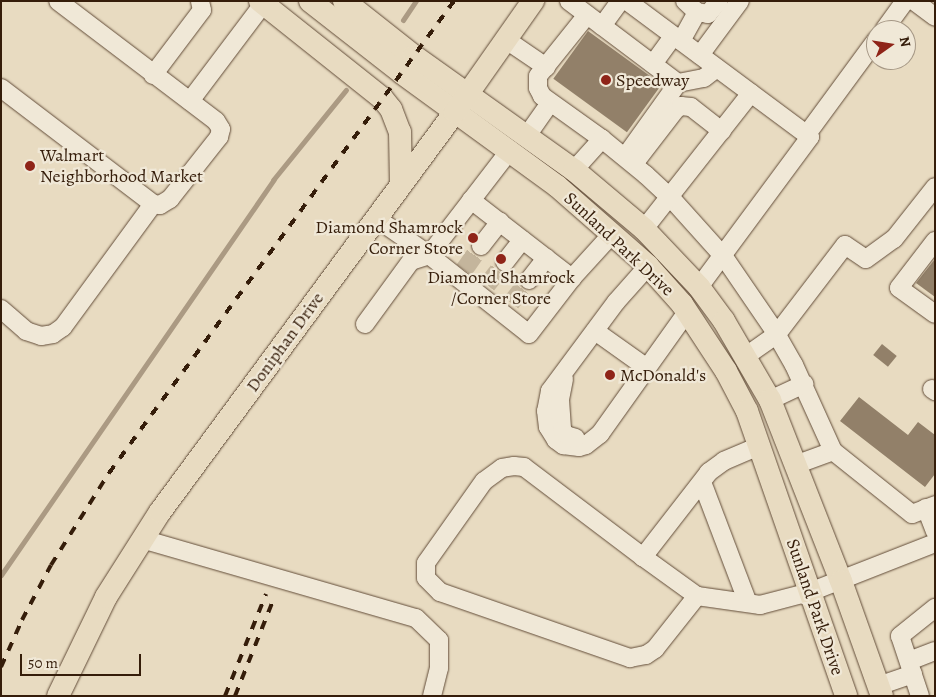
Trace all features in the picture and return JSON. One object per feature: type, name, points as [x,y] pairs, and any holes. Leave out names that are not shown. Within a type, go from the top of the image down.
[{"type":"main road","name":"Sunland Park Drive","points":[[310,1],[455,112],[574,170],[644,229],[699,287],[724,321],[746,356],[770,400],[841,581],[880,691]]},
{"type":"main road","name":"Sunland Park Drive","points":[[344,1],[414,56],[468,93],[557,186],[648,266],[688,312],[726,371],[747,411],[846,696]]},
{"type":"main road","name":"Doniphan Drive","points":[[58,696],[102,604],[142,539],[455,112],[533,1]]},
{"type":"main road","points":[[262,3],[382,98],[391,109],[400,132],[401,185]]},
{"type":"street","points":[[1,88],[153,204],[165,204],[170,199],[219,137],[221,128],[216,121],[58,1]]},
{"type":"street","points":[[153,75],[202,10],[200,1]]},
{"type":"street","points":[[569,1],[678,83]]},
{"type":"street","points":[[602,26],[620,1]]},
{"type":"street","points":[[627,1],[810,137],[724,257],[699,287]]},
{"type":"street","points":[[700,56],[740,1]]},
{"type":"street","points":[[891,20],[905,1]]},
{"type":"street","points":[[914,1],[935,17]]},
{"type":"street","points":[[190,101],[262,3]]},
{"type":"street","points":[[653,64],[677,39],[702,7],[722,25]]},
{"type":"street","points":[[587,15],[538,76],[542,96],[629,160],[671,198],[724,257],[777,334],[804,384],[833,451],[912,514],[931,506],[935,531]]},
{"type":"street","points":[[505,39],[546,67]]},
{"type":"street","points":[[807,134],[866,54]]},
{"type":"street","points":[[629,160],[678,83],[704,78],[717,68]]},
{"type":"street","points":[[644,229],[671,198],[752,93]]},
{"type":"street","points":[[365,324],[411,261],[429,255],[550,103]]},
{"type":"street","points":[[629,160],[676,109],[681,106],[691,107],[722,131]]},
{"type":"street","points":[[574,170],[602,139]]},
{"type":"street","points":[[746,356],[777,334],[845,245],[866,259],[894,239],[935,187]]},
{"type":"street","points":[[471,200],[572,278]]},
{"type":"street","points":[[1,309],[26,331],[41,336],[53,334],[63,327],[153,204]]},
{"type":"street","points":[[376,218],[429,255],[461,273],[507,308],[529,334],[572,278],[612,234]]},
{"type":"street","points":[[481,246],[500,222]]},
{"type":"street","points":[[505,262],[522,240]]},
{"type":"street","points":[[935,241],[899,288],[935,314]]},
{"type":"street","points":[[529,280],[546,258]]},
{"type":"street","points":[[648,266],[616,302],[550,391],[546,410],[548,427],[563,445],[579,447],[593,440],[613,419],[688,312]]},
{"type":"street","points":[[595,331],[647,368]]},
{"type":"street","points":[[770,400],[804,384]]},
{"type":"street","points":[[643,557],[702,482],[724,460],[759,446]]},
{"type":"street","points":[[795,464],[833,451]]},
{"type":"street","points":[[697,596],[655,649],[646,655],[630,658],[440,592],[426,578],[426,563],[484,481],[502,468],[514,466],[524,467],[697,596],[760,605],[810,592],[935,543]]},
{"type":"street","points":[[702,482],[748,603]]},
{"type":"street","points":[[142,539],[416,618],[439,640],[439,668],[432,696]]},
{"type":"street","points":[[920,696],[900,636],[934,612]]},
{"type":"street","points":[[880,691],[935,651]]},
{"type":"building","points":[[588,31],[662,84],[627,132],[553,79]]},
{"type":"building","points":[[935,259],[935,297],[916,283]]},
{"type":"building","points":[[882,344],[897,356],[888,367],[873,355]]},
{"type":"building","points":[[859,397],[908,435],[918,422],[935,435],[935,474],[925,487],[840,421]]},
{"type":"waterway","points":[[403,20],[416,1]]},
{"type":"waterway","points":[[1,575],[273,180],[346,90]]},
{"type":"tunnel","points":[[464,270],[481,246]]},
{"type":"tunnel","points":[[487,285],[505,262]]},
{"type":"tunnel","points":[[511,303],[529,280]]},
{"type":"railway","points":[[1,667],[22,620],[51,565],[109,473],[454,1]]},
{"type":"railway","points":[[225,696],[266,594]]},
{"type":"railway","points":[[235,696],[274,598]]},
{"type":"place","name":"Speedway","points":[[606,80]]},
{"type":"place","name":"Walmart Neighborhood Market","points":[[30,166]]},
{"type":"place","name":"Diamond Shamrock Corner Store","points":[[473,238]]},
{"type":"place","name":"Diamond Shamrock /Corner Store","points":[[501,259]]},
{"type":"place","name":"McDonald's","points":[[610,375]]}]
